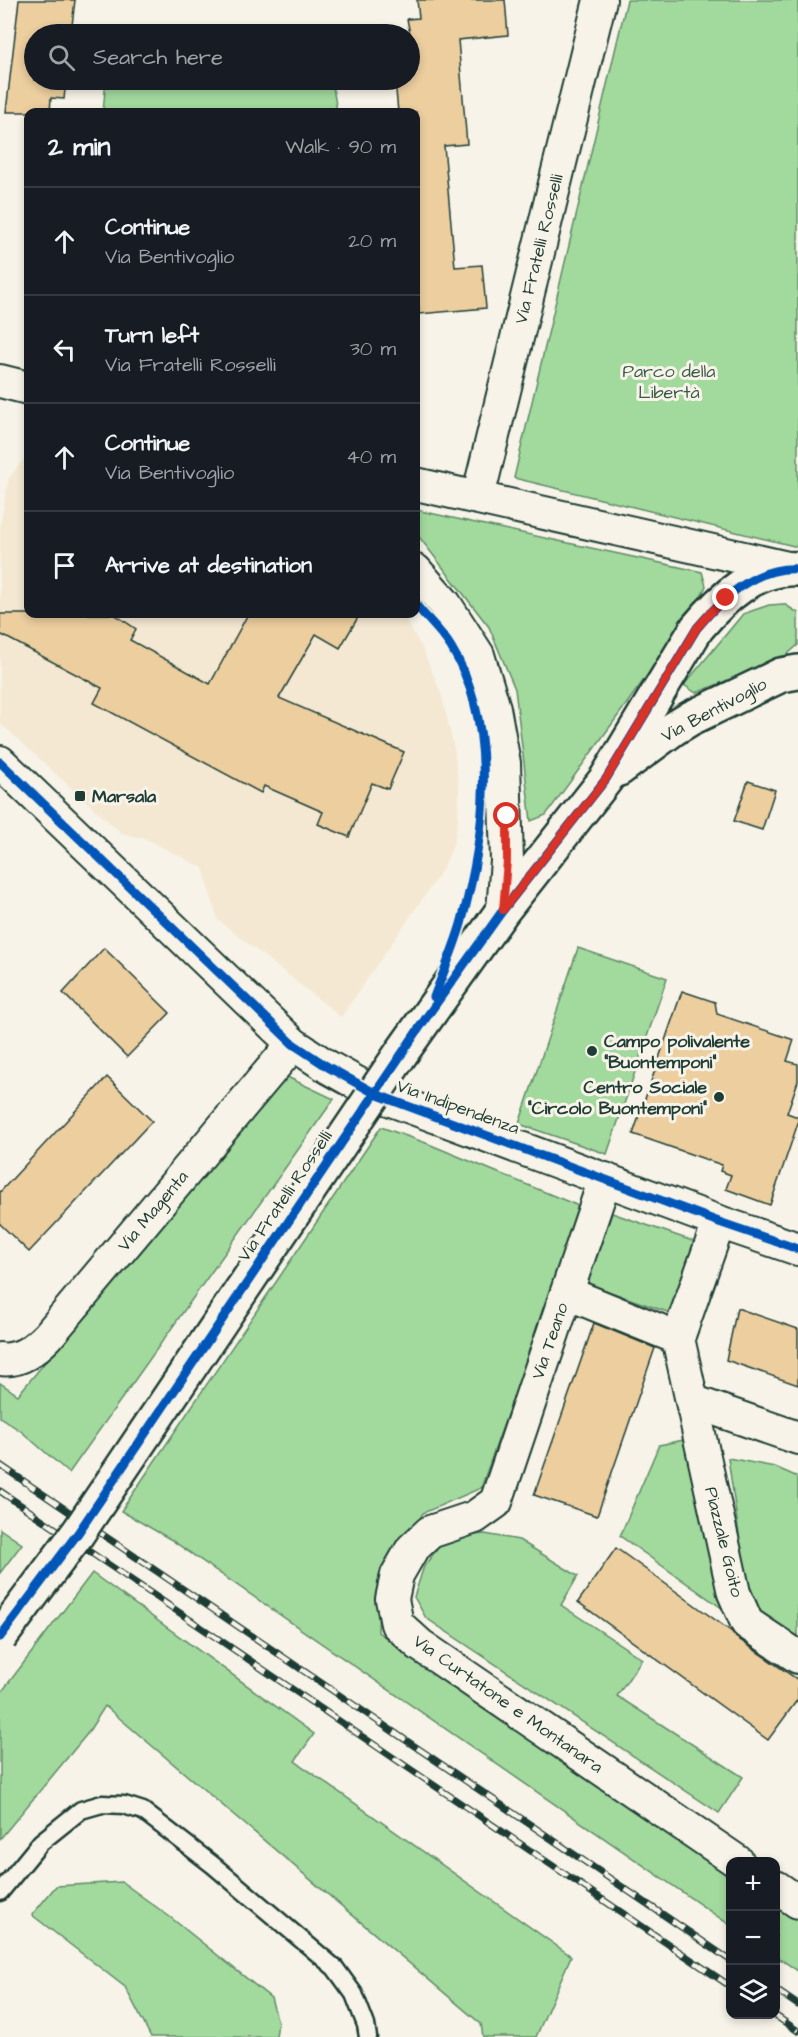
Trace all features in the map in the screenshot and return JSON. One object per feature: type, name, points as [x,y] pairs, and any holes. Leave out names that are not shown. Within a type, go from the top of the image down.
[{"type":"street","name":"Via Fratelli Rosselli","points":[[478,497],[600,0]]},
{"type":"street","name":"Via Bentivoglio","points":[[420,485],[793,569]]},
{"type":"street","name":"Via Bentivoglio","points":[[606,779],[697,628],[711,612],[766,572],[793,569]]},
{"type":"street","points":[[420,576],[445,604],[478,655],[494,708],[504,763],[506,795],[507,861],[503,910]]},
{"type":"street","name":"Via Bentivoglio","points":[[606,779],[691,718],[773,678],[798,672]]},
{"type":"street","name":"Via Indipendenza","points":[[0,762],[293,1044],[328,1067],[378,1095],[719,1222],[798,1249]]},
{"type":"street","name":"Via Fratelli Rosselli","points":[[0,1637],[78,1533],[402,1052],[503,910],[606,779]]},
{"type":"street","name":"Via Magenta","points":[[0,1359],[22,1356],[35,1349],[48,1336],[293,1044]]},
{"type":"street","name":"Via Teano","points":[[496,1502],[605,1179]]},
{"type":"street","points":[[567,1293],[678,1338],[719,1222]]},
{"type":"street","name":"Piazzale Goito","points":[[678,1338],[734,1593],[747,1623],[798,1657]]},
{"type":"street","points":[[692,1401],[798,1438]]},
{"type":"street","name":"Via Curtatone e Montanara","points":[[496,1502],[475,1517],[430,1532],[412,1549],[397,1575],[392,1599],[397,1624],[420,1645],[731,1857]]},
{"type":"street","points":[[780,1890],[798,1902]]},
{"type":"lane","points":[[0,1892],[41,1842],[81,1810],[102,1804],[124,1805],[143,1811],[213,1865],[335,1968],[354,1994],[366,2025],[368,2037]]},
{"type":"shaded area","points":[[24,459],[24,618],[405,618],[423,650],[442,696],[454,748],[459,789],[458,820],[453,846],[441,872],[341,1017],[218,920],[203,868],[146,839],[121,833],[0,723],[0,526],[9,478]]},
{"type":"green space","name":"Parco della Libertà","points":[[627,0],[798,0],[798,547],[514,478]]},
{"type":"green space","points":[[105,90],[334,90],[336,108],[103,108]]},
{"type":"green space","points":[[420,511],[702,572],[706,586],[696,608],[546,815],[531,821],[515,689],[489,627],[420,538]]},
{"type":"green space","points":[[784,604],[798,613],[798,645],[783,658],[696,693],[684,685],[743,614],[769,605]]},
{"type":"green space","name":"Campo polivalente \"Buontemponi\"","points":[[578,948],[667,978],[607,1154],[519,1124]]},
{"type":"green space","points":[[283,1075],[334,1099],[69,1473],[22,1432],[0,1417],[0,1383],[18,1395]]},
{"type":"green space","points":[[381,1127],[426,1143],[581,1207],[481,1488],[423,1513],[379,1587],[378,1632],[726,1872],[726,1922],[170,1539],[121,1511]]},
{"type":"green space","points":[[612,1213],[704,1245],[679,1316],[587,1284]]},
{"type":"green space","points":[[689,1439],[726,1611],[620,1536],[659,1445]]},
{"type":"green space","points":[[728,1458],[775,1467],[798,1477],[798,1637],[762,1617],[747,1590]]},
{"type":"green space","points":[[0,1529],[22,1544],[0,1573]]},
{"type":"green space","points":[[485,1534],[519,1540],[578,1576],[561,1605],[642,1659],[617,1696],[743,1777],[719,1813],[426,1618],[414,1597],[424,1566],[446,1538]]},
{"type":"green space","points":[[92,1573],[314,1734],[295,1761],[571,1956],[536,2037],[483,2037],[481,2024],[105,1706],[87,1734],[0,1839],[0,1694]]},
{"type":"green space","points":[[122,1882],[170,1917],[271,1998],[278,2022],[276,2037],[151,2037],[125,1987],[32,1915],[56,1886]]},
{"type":"green space","points":[[780,1909],[798,1921],[798,1971],[780,1959]]},
{"type":"building","points":[[19,0],[75,0],[72,24],[24,24],[24,90],[65,90],[64,99],[51,98],[50,108],[24,108],[24,112],[6,112]]},
{"type":"building","points":[[417,0],[505,0],[508,35],[458,40],[467,144],[444,146],[455,267],[482,265],[486,308],[420,314],[420,108],[398,108],[396,90],[420,90],[420,24],[408,24],[407,19],[419,18]]},
{"type":"building","points":[[0,614],[24,614],[24,618],[120,618],[136,629],[130,640],[210,684],[246,618],[358,618],[340,648],[316,634],[279,698],[404,752],[388,789],[372,783],[349,837],[318,824],[323,812],[264,786],[261,793],[94,703],[102,688],[0,634]]},
{"type":"building","points":[[748,781],[775,790],[762,830],[734,821]]},
{"type":"building","points":[[104,948],[170,1013],[127,1057],[63,993]]},
{"type":"building","name":"Centro Sociale \"Circolo Buontemponi\"","points":[[682,991],[715,1002],[717,1014],[794,1040],[787,1061],[798,1064],[798,1081],[787,1113],[798,1117],[798,1123],[770,1205],[726,1189],[731,1175],[720,1171],[722,1165],[633,1134]]},
{"type":"building","points":[[107,1077],[152,1121],[29,1252],[0,1224],[0,1192]]},
{"type":"building","points":[[737,1308],[798,1329],[798,1385],[726,1360]]},
{"type":"building","points":[[594,1323],[655,1348],[597,1516],[534,1495]]},
{"type":"building","points":[[616,1548],[732,1632],[737,1638],[798,1680],[798,1699],[768,1740],[578,1602]]},
{"type":"railway","points":[[0,1465],[726,1957]]},
{"type":"railway","points":[[0,1491],[726,1983]]},
{"type":"railway","points":[[780,1993],[798,2005]]},
{"type":"railway","points":[[780,2019],[798,2031]]},
{"type":"cycle path","points":[[0,1637],[78,1533],[428,1015],[503,910],[606,779],[697,628],[729,595],[754,578],[783,569],[798,569]]},
{"type":"cycle path","points":[[420,610],[447,641],[466,678],[477,712],[482,747],[481,820],[476,856],[461,924],[434,997]]},
{"type":"cycle path","points":[[0,762],[293,1044],[328,1067],[378,1095],[719,1222],[798,1249]]},
{"type":"place","name":"Marsala","points":[[80,796]]},
{"type":"place","name":"Campo polivalente \"Buontemponi\"","points":[[592,1051]]},
{"type":"place","name":"Centro Sociale \"Circolo Buontemponi\"","points":[[719,1097]]},
{"type":"route","points":[[507,816],[507,861],[503,910],[606,779],[697,628],[726,598]]}]
